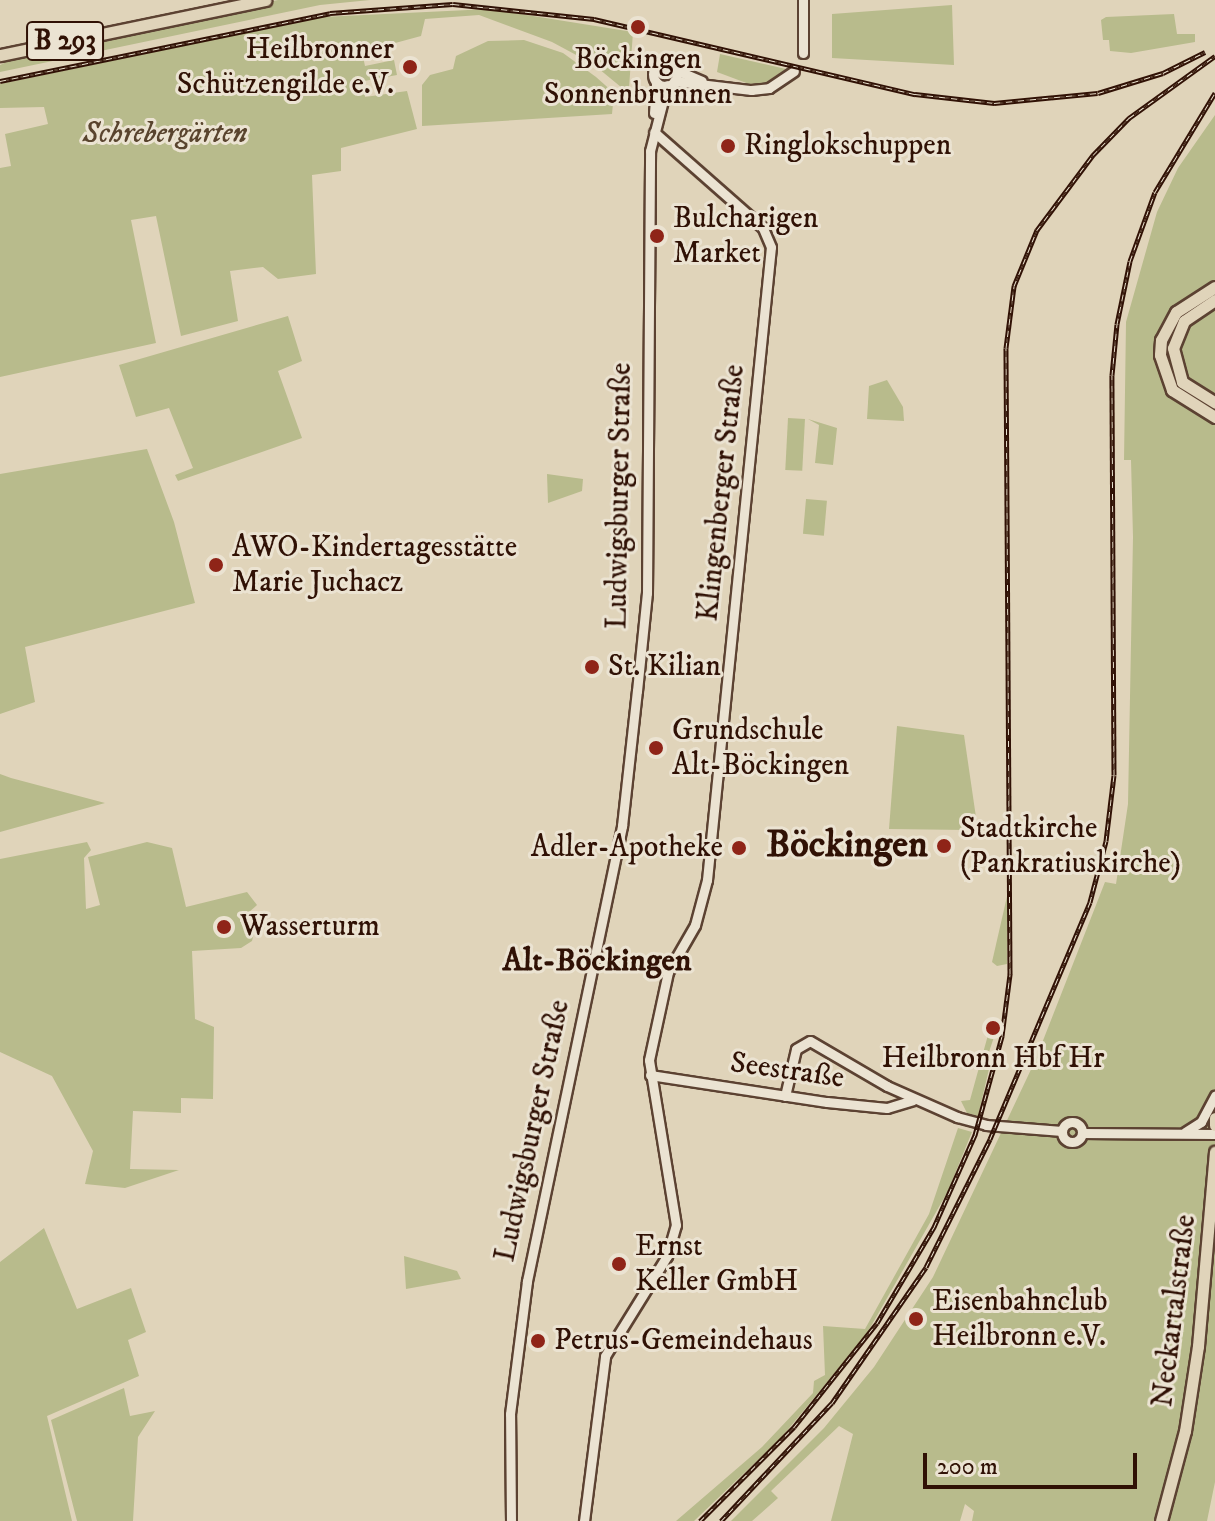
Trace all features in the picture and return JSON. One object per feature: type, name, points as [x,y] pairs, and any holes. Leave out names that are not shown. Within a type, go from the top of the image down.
[{"type":"main road","name":"B 293","points":[[0,55],[265,0]]},
{"type":"main road","points":[[1215,287],[1176,312],[1161,340],[1160,355],[1172,390],[1215,417]]},
{"type":"main road","points":[[1215,300],[1184,321],[1173,348],[1182,382],[1215,403]]},
{"type":"main road","points":[[1215,1118],[1215,1125]]},
{"type":"main road","name":"Neckartalstraße","points":[[1161,1521],[1185,1431],[1198,1346],[1215,1152]]},
{"type":"street","points":[[803,0],[803,53]]},
{"type":"street","points":[[673,79],[661,62],[653,71],[656,82],[673,79],[769,88],[794,71]]},
{"type":"street","name":"Ludwigsburger Straße","points":[[654,132],[673,79]]},
{"type":"street","name":"Ludwigsburger Straße","points":[[511,1521],[510,1414],[527,1281],[622,826],[647,593],[648,251],[656,82]]},
{"type":"street","name":"Klingenberger Straße","points":[[584,1521],[605,1356],[660,1268],[676,1225],[650,1075],[656,1018],[668,972],[695,925],[707,880],[771,252],[763,228],[654,132]]},
{"type":"street","points":[[785,1096],[796,1049],[816,1042],[917,1099],[986,1125],[1062,1131],[1070,1142],[1082,1133],[1215,1134]]},
{"type":"street","name":"Seestraße","points":[[650,1075],[887,1108],[917,1099]]},
{"type":"street","points":[[1181,1133],[1201,1122],[1215,1096]]},
{"type":"green space","points":[[278,0],[370,0],[320,5],[0,72],[0,65],[13,59]]},
{"type":"green space","points":[[952,5],[954,65],[832,58],[832,14]]},
{"type":"green space","name":"Schrebergärten","points":[[489,9],[633,32],[627,92],[593,64],[552,42],[479,15],[425,19],[421,36],[362,52],[365,66],[394,60],[397,75],[364,81],[365,97],[407,91],[417,129],[341,148],[341,171],[312,175],[316,274],[278,279],[263,267],[230,271],[238,321],[181,336],[156,216],[131,220],[156,343],[0,377],[0,168],[11,166],[5,134],[48,124],[44,107],[0,108],[0,84],[322,17]]},
{"type":"green space","points":[[1174,14],[1177,34],[1195,34],[1195,42],[1131,53],[1110,51],[1109,40],[1103,40],[1101,20],[1106,17]]},
{"type":"green space","points":[[524,40],[563,53],[596,77],[614,93],[612,114],[422,126],[422,85],[430,75],[453,69],[456,56],[488,41]]},
{"type":"green space","points":[[720,54],[786,69],[765,83],[749,84],[717,72]]},
{"type":"green space","points":[[1215,115],[1215,1482],[1207,1521],[972,1521],[974,1511],[965,1504],[960,1521],[831,1521],[853,1434],[839,1426],[771,1491],[778,1498],[752,1521],[731,1521],[824,1428],[874,1367],[933,1277],[1035,1061],[1105,882],[1116,884],[1128,804],[1133,537],[1131,460],[1124,460],[1126,322],[1157,212],[1178,168]]},
{"type":"green space","points":[[288,316],[302,361],[278,371],[302,438],[178,481],[175,475],[193,468],[169,408],[136,417],[119,365]]},
{"type":"green space","points":[[887,380],[903,407],[904,421],[867,419],[869,386]]},
{"type":"green space","points":[[788,418],[805,419],[802,471],[785,470]]},
{"type":"green space","points":[[808,419],[837,428],[833,465],[815,463],[819,425]]},
{"type":"green space","points":[[147,449],[174,522],[195,603],[25,647],[35,702],[0,714],[0,474]]},
{"type":"green space","points":[[547,474],[583,479],[582,491],[548,503]]},
{"type":"green space","points":[[806,499],[827,501],[824,536],[803,534]]},
{"type":"green space","points":[[897,726],[964,735],[977,824],[966,830],[889,829]]},
{"type":"green space","points":[[0,774],[11,778],[105,803],[0,832]]},
{"type":"green space","points":[[87,842],[91,850],[84,858],[86,909],[100,905],[88,857],[147,842],[172,848],[186,907],[247,892],[257,905],[241,919],[244,929],[254,933],[252,941],[241,948],[192,951],[195,1019],[214,1027],[213,1099],[181,1098],[181,1113],[133,1111],[130,1169],[179,1170],[125,1188],[85,1184],[93,1151],[52,1076],[0,1052],[0,859]]},
{"type":"green space","points":[[1008,892],[1007,964],[997,966],[992,962]]},
{"type":"green space","points":[[988,1035],[994,1037],[984,1067],[989,1069],[978,1116],[967,1113],[961,1101],[970,1100]]},
{"type":"green space","points":[[958,1128],[972,1132],[948,1191],[866,1335],[781,1438],[694,1521],[676,1521],[762,1447],[813,1393],[814,1381],[825,1375],[823,1326],[865,1329],[929,1214]]},
{"type":"green space","points":[[44,1228],[77,1309],[131,1288],[146,1332],[128,1340],[139,1376],[47,1416],[72,1521],[0,1521],[0,1262]]},
{"type":"green space","points":[[404,1256],[457,1271],[461,1279],[406,1289]]},
{"type":"green space","points":[[124,1388],[130,1416],[155,1411],[138,1437],[133,1521],[77,1521],[51,1420]]},
{"type":"railway","points":[[0,81],[330,13],[453,4],[594,19],[915,94],[994,103],[1098,93],[1163,73],[1205,52]]},
{"type":"railway","points":[[700,1521],[794,1427],[877,1323],[934,1227],[975,1135],[1002,1036],[1010,974],[1006,348],[1014,286],[1037,230],[1093,155],[1129,118],[1215,56]]},
{"type":"railway","points":[[721,1521],[832,1403],[926,1267],[990,1139],[1090,902],[1106,841],[1114,775],[1112,375],[1117,324],[1130,261],[1155,192],[1215,93]]},
{"type":"place","name":"Böckingen Sonnenbrunnen","points":[[638,27]]},
{"type":"place","name":"Heilbronner Schützengilde e.V.","points":[[410,67]]},
{"type":"place","name":"Ringlokschuppen","points":[[728,146]]},
{"type":"place","name":"Bulcharigen Market","points":[[657,236]]},
{"type":"place","name":"AWO-Kindertagesstätte Marie Juchacz","points":[[216,565]]},
{"type":"place","name":"St. Kilian","points":[[592,667]]},
{"type":"place","name":"Grundschule Alt-Böckingen","points":[[656,748]]},
{"type":"place","name":"Stadtkirche (Pankratiuskirche)","points":[[944,846]]},
{"type":"place","name":"Adler-Apotheke","points":[[739,848]]},
{"type":"place","name":"Wasserturm","points":[[224,927]]},
{"type":"place","name":"Heilbronn Hbf Hr","points":[[993,1028]]},
{"type":"place","name":"Ernst Keller GmbH","points":[[619,1264]]},
{"type":"place","name":"Eisenbahnclub Heilbronn e.V.","points":[[916,1319]]},
{"type":"place","name":"Petrus-Gemeindehaus","points":[[538,1341]]},
{"type":"district","name":"Böckingen","points":[[847,846]]},
{"type":"district","name":"Alt-Böckingen","points":[[597,961]]}]
